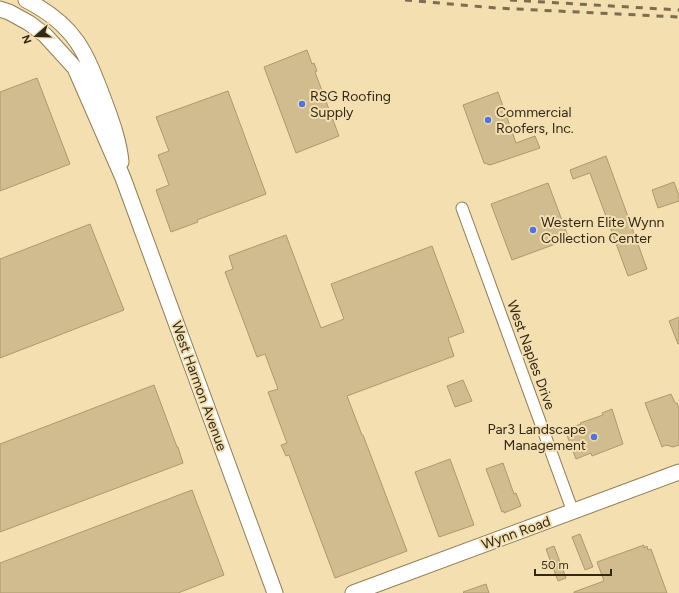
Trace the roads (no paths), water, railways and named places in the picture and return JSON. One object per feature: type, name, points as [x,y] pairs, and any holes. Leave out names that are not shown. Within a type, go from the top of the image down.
[{"type":"main road","name":"West Harmon Avenue","points":[[26,0],[38,6],[66,27],[86,55],[92,67],[110,137]]},
{"type":"main road","name":"West Harmon Avenue","points":[[0,9],[9,12],[29,23],[46,35],[67,58],[78,73],[110,137],[120,150],[123,178],[275,593]]},
{"type":"main road","name":"Wynn Road","points":[[353,593],[679,472]]},
{"type":"street","name":"West Naples Drive","points":[[462,208],[573,512]]},
{"type":"railway","points":[[405,0],[496,8],[679,17]]},
{"type":"railway","points":[[510,0],[679,10]]},
{"type":"place","name":"RSG Roofing Supply","points":[[302,104]]},
{"type":"place","name":"Commercial Roofers, Inc.","points":[[488,120]]},
{"type":"place","name":"Western Elite Wynn Collection Center","points":[[533,230]]},
{"type":"place","name":"Par3 Landscape Management","points":[[594,437]]}]
